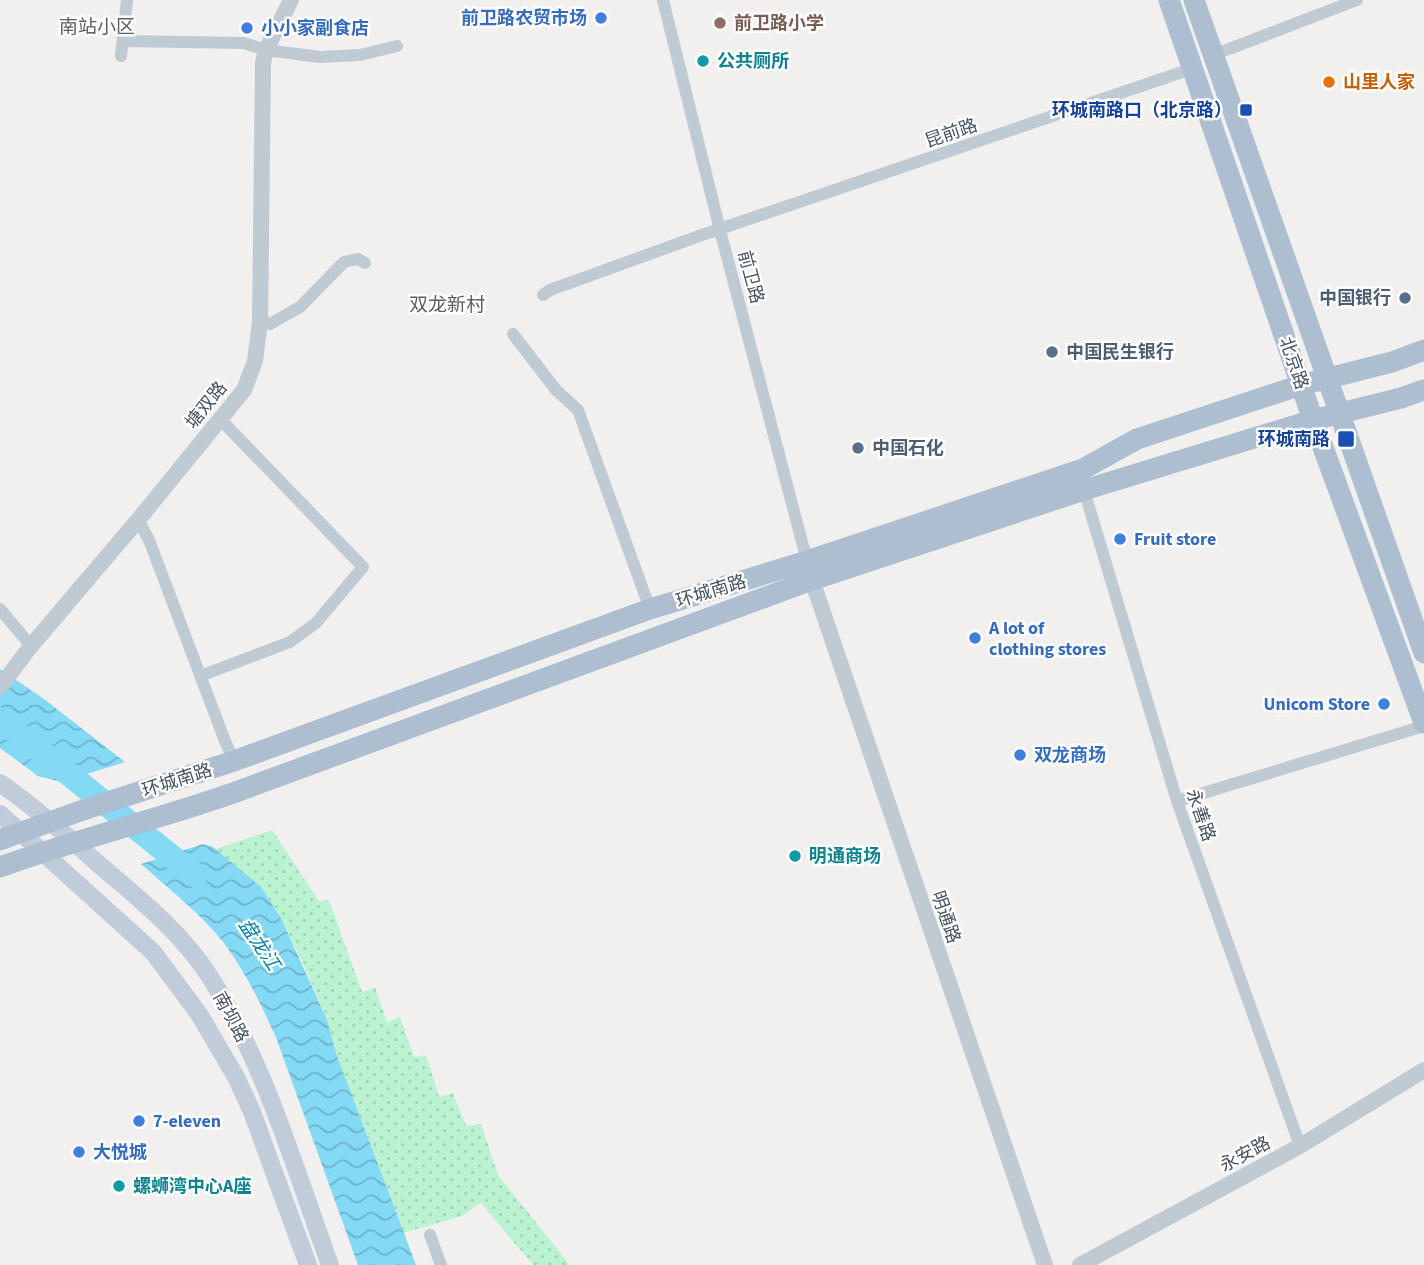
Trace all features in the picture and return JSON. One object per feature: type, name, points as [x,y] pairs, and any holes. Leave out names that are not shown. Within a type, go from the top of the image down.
[{"type":"main road","name":"北京路","points":[[1169,0],[1313,420],[1424,725]]},
{"type":"main road","name":"北京路","points":[[1194,0],[1424,653]]},
{"type":"main road","name":"环城南路","points":[[0,867],[74,842],[182,811],[1083,469],[1137,439],[1301,385],[1424,350]]},
{"type":"main road","name":"环城南路","points":[[0,840],[234,761],[650,609],[810,571],[1313,420],[1424,390]]},
{"type":"main road","name":"南坝路","points":[[0,783],[52,822],[143,902],[177,936],[209,975],[248,1049],[265,1089],[330,1265]]},
{"type":"main road","name":"南坝路","points":[[0,814],[153,952],[199,1014],[236,1077],[252,1112],[308,1265]]},
{"type":"main road","points":[[199,1014],[200,1000],[204,994],[218,992]]},
{"type":"street","points":[[121,57],[127,0]]},
{"type":"street","name":"塘双路","points":[[5,680],[244,390],[255,361],[260,322],[262,74],[267,50],[291,0]]},
{"type":"street","name":"前卫路","points":[[663,0],[720,230],[810,571]]},
{"type":"street","points":[[1213,55],[1357,0]]},
{"type":"street","points":[[123,41],[244,43],[267,50],[320,57],[360,55],[397,46]]},
{"type":"street","name":"昆前路","points":[[542,295],[720,230],[1194,68]]},
{"type":"street","points":[[260,322],[270,324],[300,307],[344,261],[358,258],[365,263]]},
{"type":"street","points":[[513,334],[556,390],[578,410],[650,609]]},
{"type":"street","points":[[200,676],[290,642],[316,623],[363,567],[220,419]]},
{"type":"street","name":"永善路","points":[[1084,490],[1177,801],[1300,1146]]},
{"type":"street","points":[[138,520],[149,540],[234,761]]},
{"type":"street","name":"明通路","points":[[810,571],[1045,1265]]},
{"type":"street","points":[[0,609],[31,646]]},
{"type":"street","points":[[1177,801],[1424,725]]},
{"type":"street","name":"永安路","points":[[1080,1265],[1300,1146],[1424,1070]]},
{"type":"street","points":[[430,1235],[441,1265]]},
{"type":"green space","points":[[272,830],[319,901],[329,900],[362,992],[375,987],[387,1022],[400,1017],[414,1057],[426,1055],[439,1097],[453,1093],[466,1126],[481,1124],[498,1175],[570,1265],[533,1265],[481,1203],[462,1216],[403,1233],[337,1056],[327,1020],[302,961],[282,920],[216,849]]},
{"type":"water","points":[[0,669],[44,699],[125,762],[61,782],[38,776],[0,748]]},
{"type":"water","points":[[203,844],[213,847],[261,887],[282,920],[327,1020],[337,1056],[416,1265],[358,1265],[277,1040],[253,990],[239,965],[214,931],[141,864]]},
{"type":"waterway","name":"盘龙江","points":[[0,719],[196,876]]},
{"type":"place","name":"前卫路农贸市场","points":[[601,18]]},
{"type":"place","name":"前卫路小学","points":[[720,23]]},
{"type":"place","name":"小小家副食店","points":[[247,28]]},
{"type":"place","name":"公共厕所","points":[[703,61]]},
{"type":"place","name":"山里人家","points":[[1329,82]]},
{"type":"place","name":"环城南路口（北京路）","points":[[1246,110]]},
{"type":"place","name":"中国银行","points":[[1405,298]]},
{"type":"place","name":"中国民生银行","points":[[1052,352]]},
{"type":"place","name":"环城南路","points":[[1346,439]]},
{"type":"place","name":"中国石化","points":[[858,448]]},
{"type":"place","name":"Fruit store","points":[[1120,539]]},
{"type":"place","name":"A lot of clothing stores","points":[[975,638]]},
{"type":"place","name":"Unicom Store","points":[[1384,704]]},
{"type":"place","name":"双龙商场","points":[[1020,755]]},
{"type":"place","name":"明通商场","points":[[795,856]]},
{"type":"place","name":"7-eleven","points":[[139,1121]]},
{"type":"place","name":"大悦城","points":[[79,1152]]},
{"type":"place","name":"螺蛳湾中心A座","points":[[119,1186]]},
{"type":"district","name":"南站小区","points":[[97,26]]},
{"type":"district","name":"双龙新村","points":[[447,304]]}]
